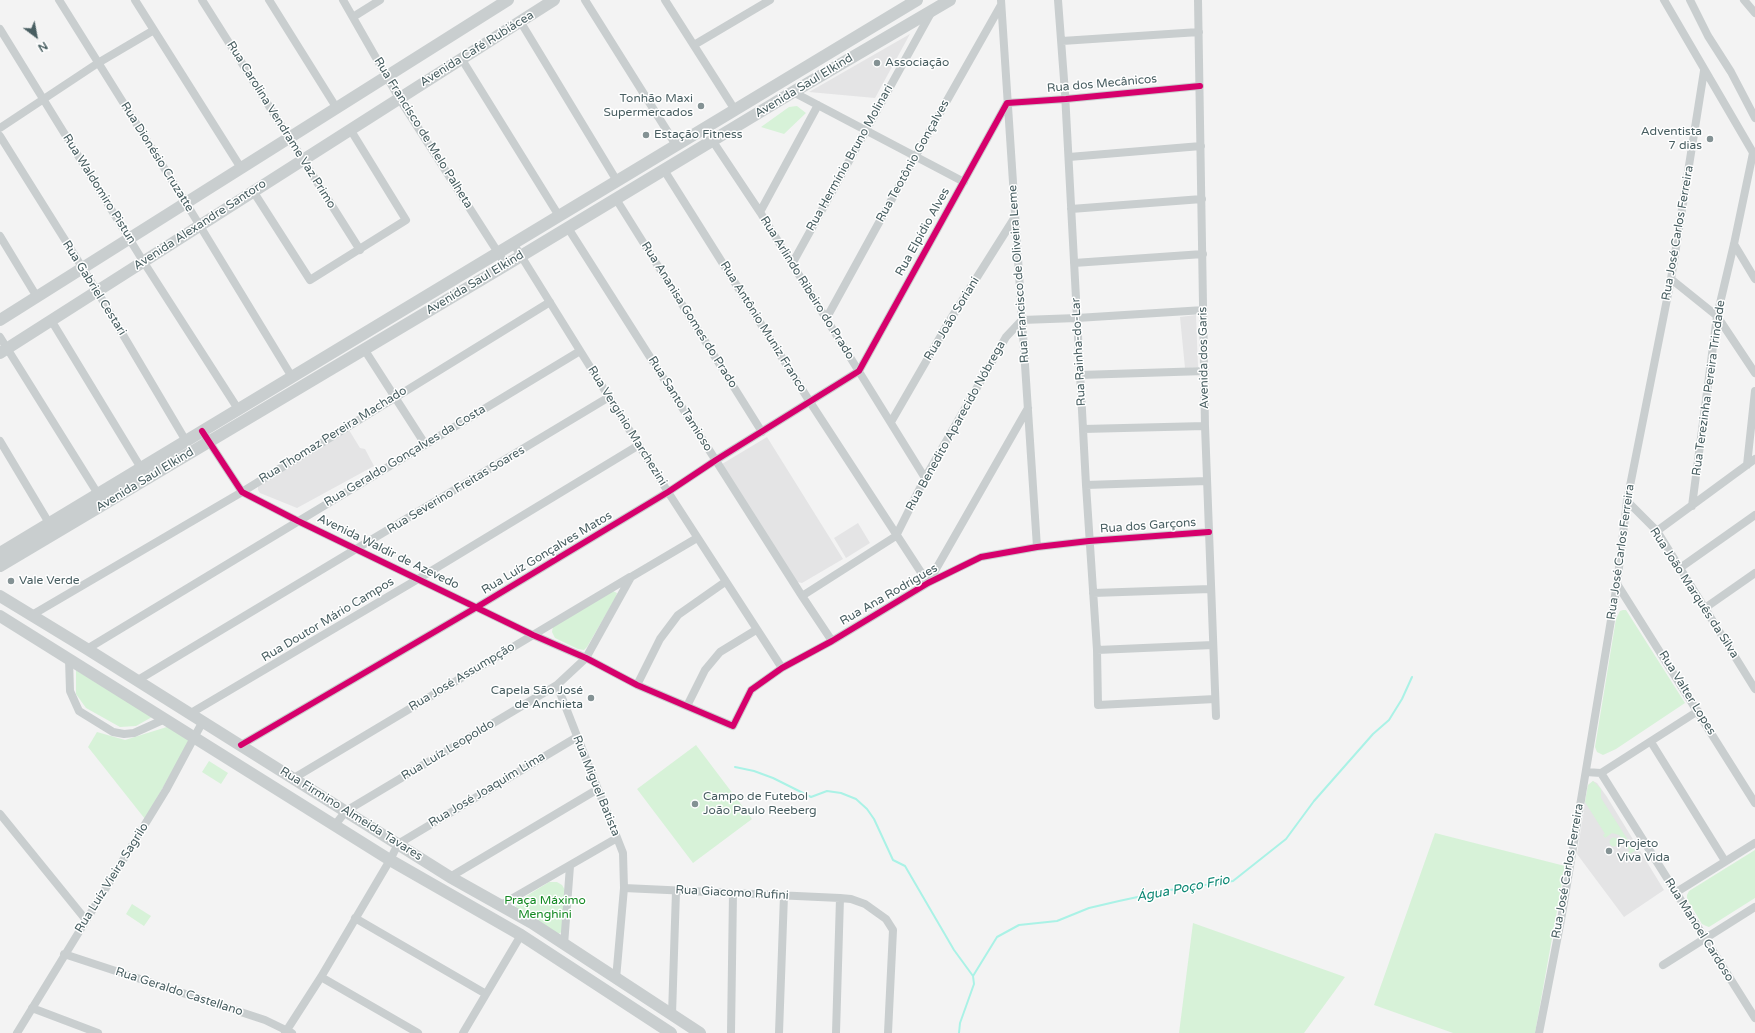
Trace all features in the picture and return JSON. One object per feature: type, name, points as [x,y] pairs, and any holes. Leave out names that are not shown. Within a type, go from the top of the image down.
[{"type":"street","name":"Rua Dionésio Cruzatte","points":[[59,0],[186,202],[292,377]]},
{"type":"street","points":[[135,0],[241,168]]},
{"type":"street","name":"Rua Carolina Vendrame Vaz Primo","points":[[202,0],[360,250]]},
{"type":"street","points":[[269,0],[336,107]]},
{"type":"street","name":"Rua Francisco de Melo Palheta","points":[[343,0],[400,98],[506,265]]},
{"type":"street","points":[[353,17],[380,0]]},
{"type":"street","points":[[0,320],[508,0]]},
{"type":"street","name":"Avenida Café Rubiácea","points":[[400,98],[554,0]]},
{"type":"street","points":[[585,0],[676,145]]},
{"type":"street","points":[[665,0],[735,110]]},
{"type":"street","name":"Avenida Saul Elkind","points":[[0,566],[98,494],[917,0]]},
{"type":"street","name":"Avenida Saul Elkind","points":[[0,552],[52,528],[210,441],[568,228],[712,140],[950,0]]},
{"type":"street","name":"Rua Rainha-do-Lar","points":[[1058,0],[1066,99],[1089,541],[1097,650],[1098,705],[1215,699]]},
{"type":"street","name":"Avenida dos Garis","points":[[1198,0],[1205,426],[1216,716]]},
{"type":"street","points":[[1664,0],[1704,71],[1754,154]]},
{"type":"street","points":[[1690,0],[1708,36],[1731,72],[1755,118]]},
{"type":"street","points":[[1744,0],[1755,13]]},
{"type":"street","points":[[694,45],[765,1]]},
{"type":"street","name":"Rua Francisco de Oliveira Leme","points":[[1001,2],[1037,547]]},
{"type":"street","name":"Rua Teotônio Gonçalves","points":[[826,319],[914,157],[1001,2]]},
{"type":"street","name":"Rua Hermínio Bruno Molinari","points":[[792,264],[932,11]]},
{"type":"street","points":[[520,21],[617,181]]},
{"type":"street","name":"Rua Waldomiro Pistun","points":[[0,29],[143,261],[238,409]]},
{"type":"street","points":[[0,128],[98,63],[154,30]]},
{"type":"street","points":[[1062,41],[1199,32]]},
{"type":"street","points":[[461,58],[559,216]]},
{"type":"street","name":"Rua José Carlos Ferreira","points":[[1539,1033],[1561,920],[1586,772],[1617,584],[1627,501],[1671,279],[1704,71]]},
{"type":"street","name":"Rua dos Mecânicos","points":[[1007,103],[1200,86]]},
{"type":"street","points":[[793,92],[964,182]]},
{"type":"street","name":"Avenida Alexandre Santoro","points":[[4,350],[400,98]]},
{"type":"street","name":"Rua Elpídio Alves","points":[[859,371],[1007,103]]},
{"type":"street","points":[[760,212],[818,105]]},
{"type":"street","points":[[253,191],[310,280],[360,250],[406,220],[350,129]]},
{"type":"street","name":"Rua Gabriel Cestari","points":[[0,136],[97,290],[186,441]]},
{"type":"street","name":"Rua Arlindo Ribeiro do Prado","points":[[712,140],[760,212],[925,478]]},
{"type":"street","points":[[1068,157],[1201,146]]},
{"type":"street","name":"Rua Terezinha Pereira Trindade","points":[[1692,506],[1717,316],[1754,154]]},
{"type":"street","name":"Rua Antônio Muniz Franco","points":[[664,170],[810,402],[928,583]]},
{"type":"street","name":"Rua Ananisa Gomes do Prado","points":[[616,199],[762,432]]},
{"type":"street","points":[[1071,209],[1202,199]]},
{"type":"street","name":"Rua João Soriani","points":[[891,422],[950,320],[1015,217]]},
{"type":"street","name":"Rua Santo Tamioso","points":[[568,228],[832,641]]},
{"type":"street","points":[[0,236],[37,297]]},
{"type":"street","name":"Rua Vergínio Marchezini","points":[[514,243],[697,538],[782,668]]},
{"type":"street","points":[[1734,244],[1755,279]]},
{"type":"street","points":[[1074,263],[1203,254]]},
{"type":"street","points":[[1671,279],[1717,316],[1755,373]]},
{"type":"street","name":"Rua Thomaz Pereira Machado","points":[[32,615],[242,492],[550,302]]},
{"type":"street","points":[[1022,320],[1204,310]]},
{"type":"street","points":[[51,320],[141,468]]},
{"type":"street","name":"Rua Benedito Aparecido Nóbrega","points":[[896,536],[925,478],[1006,337],[1022,320]]},
{"type":"street","points":[[0,337],[4,350],[98,494]]},
{"type":"street","points":[[364,349],[425,444]]},
{"type":"street","name":"Rua Geraldo Gonçalves da Costa","points":[[87,649],[580,351]]},
{"type":"street","points":[[311,365],[318,377]]},
{"type":"street","name":"Rua Luíz Gonçalves Matos","points":[[241,745],[477,607],[668,492],[716,460],[859,371]]},
{"type":"street","points":[[1080,375],[1205,371]]},
{"type":"street","points":[[1747,465],[1755,391]]},
{"type":"street","name":"Rua Severino Freitas Soares","points":[[138,680],[357,550],[609,397]]},
{"type":"street","points":[[928,583],[1028,408]]},
{"type":"street","points":[[1083,429],[1205,426]]},
{"type":"street","points":[[202,431],[210,441],[242,492]]},
{"type":"street","points":[[0,441],[52,528]]},
{"type":"street","name":"Rua Doutor Mário Campos","points":[[191,713],[418,579],[639,445]]},
{"type":"street","points":[[1657,531],[1755,459]]},
{"type":"street","points":[[1086,485],[1207,481]]},
{"type":"street","name":"Avenida Waldir de Azevedo","points":[[242,492],[357,550],[586,658],[637,685],[733,726]]},
{"type":"street","name":"Rua João Marquês da Silva","points":[[1627,501],[1657,531],[1755,689]]},
{"type":"street","points":[[1680,568],[1755,515]]},
{"type":"street","name":"Rua dos Garçons","points":[[1089,541],[1209,532]]},
{"type":"street","points":[[802,596],[896,536]]},
{"type":"street","name":"Rua José Assumpção","points":[[294,778],[533,634],[697,538]]},
{"type":"street","name":"Rua Ana Rodrigues","points":[[733,726],[751,690],[782,668],[832,641],[928,583],[981,557],[1037,547],[1089,541]]},
{"type":"street","points":[[1705,608],[1753,575],[1755,584]]},
{"type":"street","name":"Rua Luíz Leopoldo","points":[[334,824],[346,811],[557,685],[586,658],[631,576]]},
{"type":"street","points":[[637,685],[660,639],[678,615],[725,582]]},
{"type":"street","name":"Rua Valter Lopes","points":[[1617,584],[1755,803]]},
{"type":"street","points":[[1093,592],[1210,589]]},
{"type":"street","name":"Rua Firmino Almeida Tavares","points":[[0,596],[191,713],[450,877],[501,905],[564,944],[700,1033]]},
{"type":"street","name":"Rua Firmino Almeida Tavares","points":[[0,616],[390,860],[521,935],[671,1033]]},
{"type":"street","points":[[687,706],[705,670],[720,652],[756,630]]},
{"type":"street","points":[[1097,650],[1213,645]]},
{"type":"street","points":[[69,659],[70,691],[79,711],[113,732],[124,734],[134,733],[165,719]]},
{"type":"street","name":"Rua Miguel Batista","points":[[557,685],[576,737],[623,853],[624,888],[616,979]]},
{"type":"street","points":[[1586,772],[1601,773],[1698,711]]},
{"type":"street","name":"Rua Luíz Vieira Sagrilo","points":[[17,1033],[64,954],[166,790],[203,721]]},
{"type":"street","name":"Rua José Joaquim Lima","points":[[398,844],[576,737]]},
{"type":"street","points":[[1650,742],[1725,861]]},
{"type":"street","name":"Rua Manoel Cardoso","points":[[1601,773],[1755,1018]]},
{"type":"street","points":[[450,877],[598,789]]},
{"type":"street","points":[[0,814],[86,920]]},
{"type":"street","points":[[501,905],[617,838]]},
{"type":"street","points":[[1676,893],[1755,842]]},
{"type":"street","points":[[288,1032],[398,844]]},
{"type":"street","points":[[564,944],[570,866]]},
{"type":"street","name":"Rua Giacomo Rufini","points":[[624,888],[840,898],[851,899],[865,904],[886,920],[893,930],[888,1033]]},
{"type":"street","points":[[672,1015],[676,891]]},
{"type":"street","points":[[731,1033],[733,893]]},
{"type":"street","points":[[779,1033],[784,896]]},
{"type":"street","points":[[836,1033],[840,898]]},
{"type":"street","points":[[1663,965],[1754,909]]},
{"type":"street","points":[[355,918],[486,994]]},
{"type":"street","points":[[463,1033],[521,935]]},
{"type":"street","name":"Rua Geraldo Castellano","points":[[64,954],[265,1020],[288,1032]]},
{"type":"street","points":[[321,977],[418,1033]]},
{"type":"street","points":[[32,1008],[98,1033]]},
{"type":"shaded area","name":"Associação","points":[[910,34],[875,98],[809,92]]},
{"type":"shaded area","points":[[1196,315],[1198,367],[1185,368],[1180,317]]},
{"type":"shaded area","points":[[349,430],[360,448],[365,449],[374,466],[297,508],[260,493],[258,490],[258,485]]},
{"type":"shaded area","points":[[767,437],[843,559],[802,583],[797,582],[722,464]]},
{"type":"shaded area","points":[[858,523],[870,543],[846,558],[834,538]]},
{"type":"shaded area","name":"Projeto Viva Vida","points":[[1593,781],[1597,783],[1607,797],[1664,890],[1624,917],[1577,854],[1588,785]]},
{"type":"green space","points":[[797,106],[806,113],[784,134],[761,127],[789,107]]},
{"type":"green space","points":[[613,591],[617,593],[616,597],[584,650],[578,649],[555,638],[552,632],[553,626]]},
{"type":"green space","points":[[1626,610],[1685,703],[1616,749],[1603,755],[1597,752],[1595,747],[1616,619],[1620,611]]},
{"type":"green space","points":[[76,670],[152,717],[136,726],[120,727],[86,708],[76,694]]},
{"type":"green space","points":[[170,726],[190,740],[145,819],[88,747],[97,732],[125,740]]},
{"type":"green space","name":"Campo de Futebol João Paulo Reeberg","points":[[696,745],[752,819],[693,863],[637,789]]},
{"type":"green space","points":[[209,761],[228,773],[221,784],[202,772]]},
{"type":"green space","points":[[1593,781],[1601,789],[1601,798],[1635,851],[1628,855],[1627,853],[1630,850],[1627,848],[1628,846],[1619,835],[1612,833],[1605,838],[1603,835],[1605,834],[1585,802],[1588,785]]},
{"type":"green space","points":[[1435,833],[1565,866],[1535,1033],[1453,1033],[1374,1005]]},
{"type":"green space","points":[[1612,838],[1616,838],[1618,842],[1616,846],[1612,846],[1610,844],[1610,840]]},
{"type":"green space","points":[[1755,850],[1755,898],[1709,927],[1702,924],[1687,899],[1689,891]]},
{"type":"green space","name":"Praça Máximo Menghini","points":[[549,882],[557,882],[562,885],[565,890],[562,932],[558,934],[515,908],[520,900]]},
{"type":"green space","points":[[132,904],[151,916],[144,926],[126,914]]},
{"type":"green space","points":[[1193,923],[1345,977],[1304,1033],[1179,1033]]},
{"type":"waterway","name":"Água Poço Frio","points":[[959,1033],[960,1023],[974,984],[973,976],[997,937],[1019,925],[1057,921],[1089,908],[1170,890],[1233,881],[1286,839],[1314,801],[1373,734],[1389,720],[1402,699],[1412,677]]},
{"type":"waterway","points":[[735,767],[754,771],[773,778],[811,797],[827,791],[841,793],[856,799],[867,809],[874,819],[893,860],[905,866],[954,950],[973,976]]},
{"type":"cycle path","points":[[241,745],[477,607],[668,492],[716,460],[859,371],[1007,103],[1200,86]]},
{"type":"cycle path","points":[[202,431],[242,492],[298,521],[533,635],[586,658],[637,685],[733,726],[751,690],[782,668],[832,641],[928,583],[981,557],[1037,547],[1089,541],[1209,532]]},
{"type":"place","name":"Associação","points":[[877,63]]},
{"type":"place","name":"Tonhão Maxi Supermercados","points":[[701,106]]},
{"type":"place","name":"Estação Fitness","points":[[646,135]]},
{"type":"place","name":"Adventista 7 dias","points":[[1710,139]]},
{"type":"place","name":"Vale Verde","points":[[11,581]]},
{"type":"place","name":"Capela São José de Anchieta","points":[[591,698]]},
{"type":"place","name":"Campo de Futebol João Paulo Reeberg","points":[[695,804]]},
{"type":"place","name":"Projeto Viva Vida","points":[[1609,851]]}]
